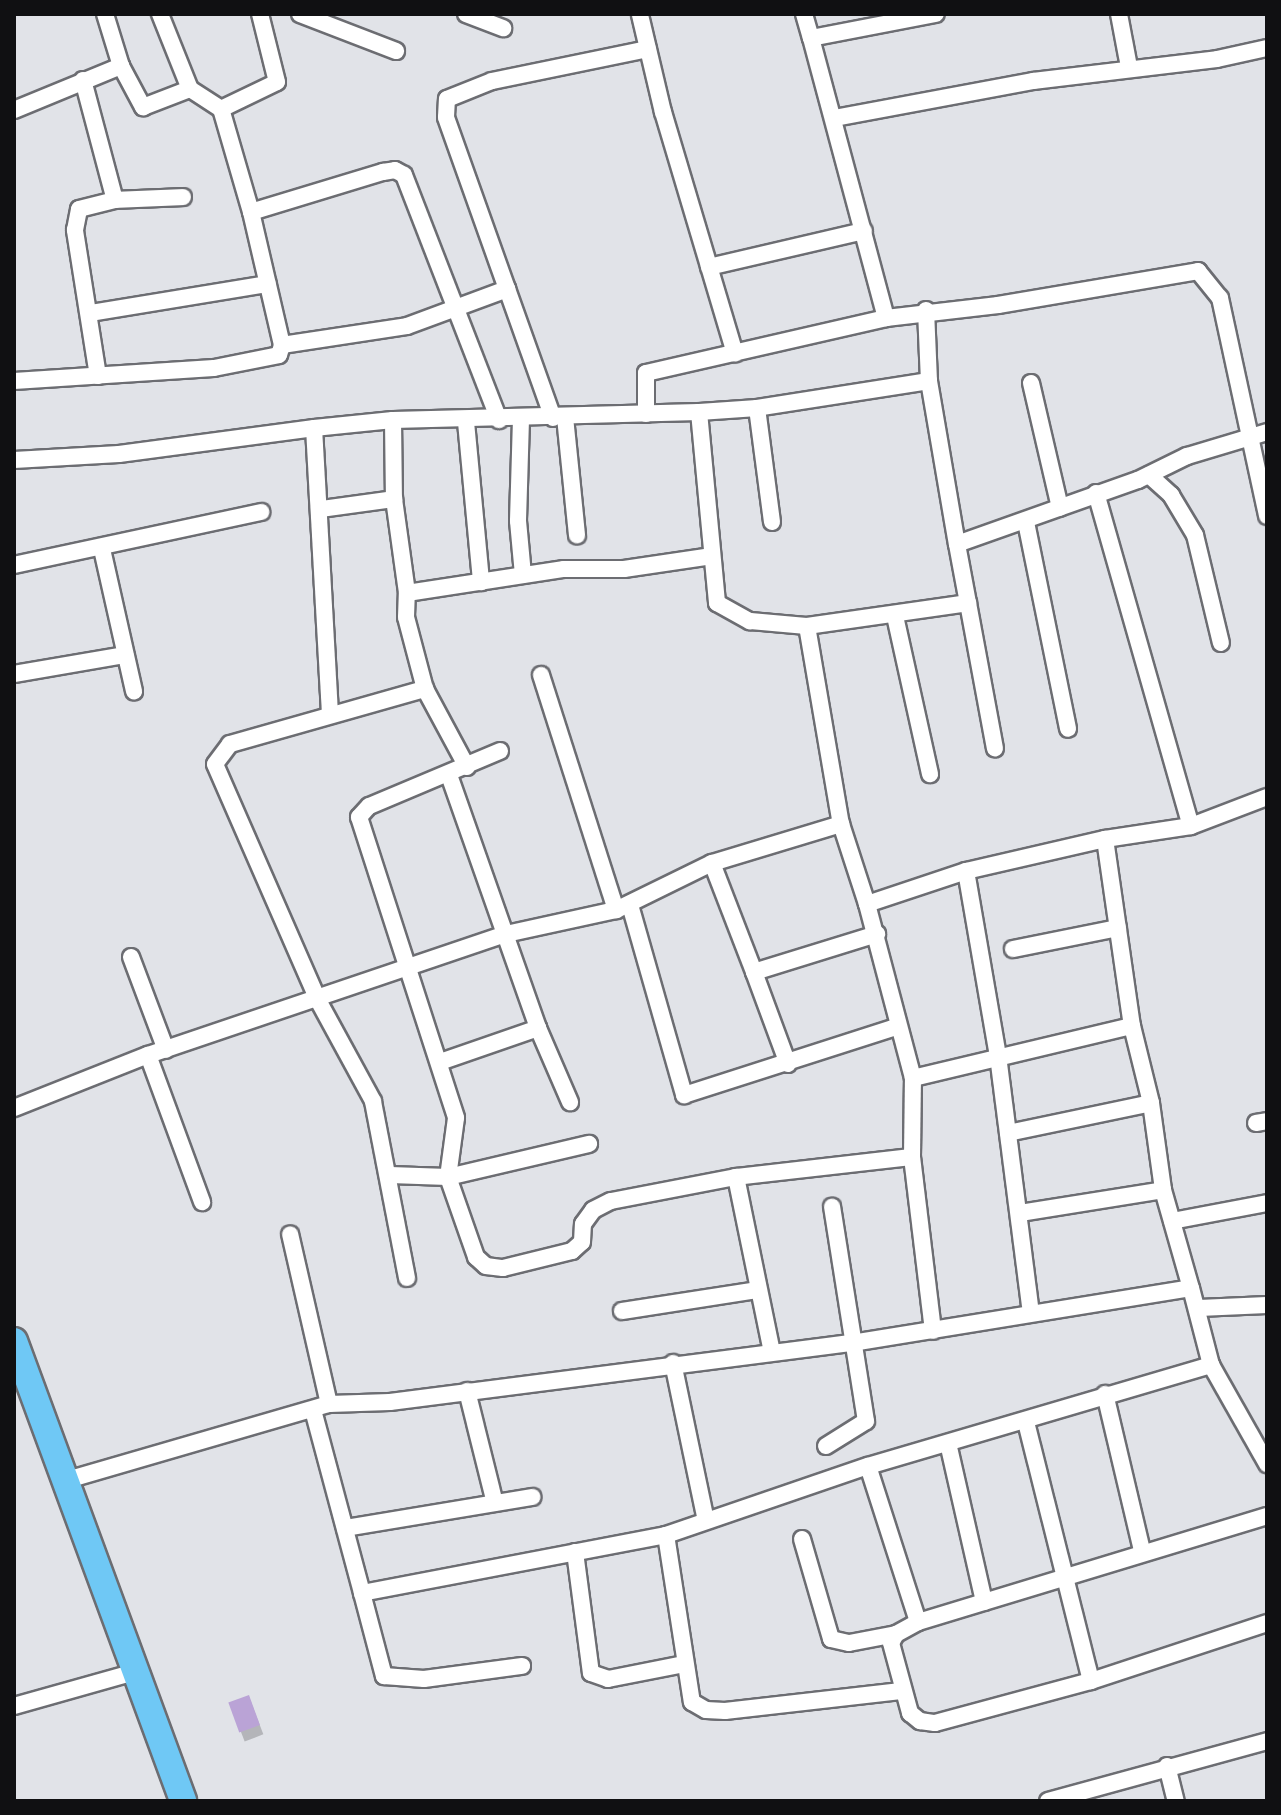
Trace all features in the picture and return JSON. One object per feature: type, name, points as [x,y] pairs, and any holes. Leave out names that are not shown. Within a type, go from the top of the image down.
[{"type":"main road","points":[[14,1341],[183,1801]]},
{"type":"street","points":[[105,14],[121,66],[143,107],[190,89]]},
{"type":"street","points":[[14,381],[254,362],[279,355],[282,345],[268,284],[221,109],[190,89],[160,14]]},
{"type":"street","points":[[221,109],[277,82],[260,14]]},
{"type":"street","points":[[300,14],[396,51]]},
{"type":"street","points":[[466,14],[503,28]]},
{"type":"street","points":[[804,14],[835,118],[886,318]]},
{"type":"street","points":[[811,38],[936,14]]},
{"type":"street","points":[[1119,14],[1129,67]]},
{"type":"street","points":[[640,15],[735,354]]},
{"type":"street","points":[[835,118],[1129,67],[1217,59],[1267,48]]},
{"type":"street","points":[[577,535],[559,418],[507,289],[446,117],[447,99],[492,81],[648,49]]},
{"type":"street","points":[[14,110],[121,66]]},
{"type":"street","points":[[83,80],[115,200]]},
{"type":"street","points":[[251,212],[395,170],[410,190],[453,313],[499,420]]},
{"type":"street","points":[[98,376],[75,230],[79,209],[115,200],[183,197]]},
{"type":"street","points":[[709,267],[864,231]]},
{"type":"street","points":[[646,414],[646,373],[926,310],[998,305],[1198,271],[1210,280],[1220,298],[1260,435],[1267,516]]},
{"type":"street","points":[[90,313],[268,284]]},
{"type":"street","points":[[282,345],[407,326],[453,313],[507,289]]},
{"type":"street","points":[[926,310],[929,381],[995,749]]},
{"type":"street","points":[[14,460],[119,454],[393,420],[466,422],[757,408],[929,381]]},
{"type":"street","points":[[1031,383],[1060,508]]},
{"type":"street","points":[[757,408],[772,522]]},
{"type":"street","points":[[699,412],[717,603],[733,616],[807,626],[895,616],[968,603]]},
{"type":"street","points":[[521,419],[517,496],[523,575]]},
{"type":"street","points":[[393,420],[394,499],[407,593],[406,617],[425,689],[467,767]]},
{"type":"street","points":[[466,422],[481,582]]},
{"type":"street","points":[[314,428],[321,509],[330,714]]},
{"type":"street","points":[[957,544],[1026,522],[1149,475],[1187,456],[1260,435]]},
{"type":"street","points":[[1149,475],[1171,495],[1195,535],[1221,643]]},
{"type":"street","points":[[1096,493],[1191,826]]},
{"type":"street","points":[[321,509],[394,499]]},
{"type":"street","points":[[14,565],[102,549],[261,512]]},
{"type":"street","points":[[1026,522],[1068,729]]},
{"type":"street","points":[[102,549],[134,691]]},
{"type":"street","points":[[407,593],[523,575],[624,569],[712,556]]},
{"type":"street","points":[[895,616],[930,774]]},
{"type":"street","points":[[807,626],[841,824],[877,934],[896,1027],[913,1078],[912,1157],[933,1331]]},
{"type":"street","points":[[14,674],[125,655]]},
{"type":"street","points":[[541,675],[623,908],[684,1095],[896,1027]]},
{"type":"street","points":[[407,1278],[390,1175],[373,1101],[318,1000],[215,764],[230,744],[425,689]]},
{"type":"street","points":[[500,751],[369,806],[359,817],[405,971],[440,1062],[456,1118],[448,1177],[476,1257],[486,1266],[503,1268],[572,1251],[582,1242],[583,1224],[593,1210],[611,1201],[736,1177],[912,1157]]},
{"type":"street","points":[[449,775],[538,1028],[570,1102]]},
{"type":"street","points":[[867,904],[966,871],[1105,839],[1191,826],[1267,797]]},
{"type":"street","points":[[14,1108],[148,1055],[405,971],[506,934],[623,908],[712,863],[841,824]]},
{"type":"street","points":[[1105,839],[1132,1026],[1151,1103],[1163,1190],[1199,1308],[1211,1365],[1267,1464]]},
{"type":"street","points":[[712,863],[788,1064]]},
{"type":"street","points":[[966,871],[998,1056],[1031,1312]]},
{"type":"street","points":[[1013,949],[1118,928]]},
{"type":"street","points":[[754,972],[877,934]]},
{"type":"street","points":[[131,957],[166,1050]]},
{"type":"street","points":[[913,1078],[1132,1026]]},
{"type":"street","points":[[440,1062],[538,1028]]},
{"type":"street","points":[[148,1055],[202,1202]]},
{"type":"street","points":[[1008,1133],[1151,1103]]},
{"type":"street","points":[[390,1175],[448,1177],[589,1144]]},
{"type":"street","points":[[736,1177],[772,1352]]},
{"type":"street","points":[[1020,1213],[1163,1190]]},
{"type":"street","points":[[1172,1221],[1267,1203]]},
{"type":"street","points":[[826,1446],[866,1421],[832,1207]]},
{"type":"street","points":[[290,1234],[345,1528],[384,1676],[424,1679],[522,1666]]},
{"type":"street","points":[[67,1480],[321,1407],[390,1402],[673,1363],[852,1343],[1191,1288]]},
{"type":"street","points":[[622,1311],[758,1290]]},
{"type":"street","points":[[1199,1308],[1267,1305]]},
{"type":"street","points":[[673,1363],[706,1521]]},
{"type":"street","points":[[362,1593],[666,1535],[868,1466],[1026,1422],[1105,1394],[1211,1365]]},
{"type":"street","points":[[467,1391],[495,1503]]},
{"type":"street","points":[[1105,1394],[1142,1550]]},
{"type":"street","points":[[1026,1422],[1091,1681]]},
{"type":"street","points":[[948,1443],[984,1602]]},
{"type":"street","points":[[868,1466],[918,1622]]},
{"type":"street","points":[[345,1528],[532,1497]]},
{"type":"street","points":[[802,1539],[831,1639],[849,1643],[896,1634],[918,1622],[1142,1550],[1267,1516]]},
{"type":"street","points":[[666,1535],[692,1702],[706,1710],[901,1691]]},
{"type":"street","points":[[575,1552],[591,1673],[608,1679],[684,1664]]},
{"type":"street","points":[[896,1634],[893,1659],[910,1713],[935,1723],[1091,1681],[1267,1623]]},
{"type":"street","points":[[14,1706],[135,1672]]},
{"type":"street","points":[[1052,1800],[1267,1741]]},
{"type":"street","points":[[1167,1766],[1176,1801]]},
{"type":"building","points":[[249,1695],[260,1725],[239,1733],[228,1703]]}]
